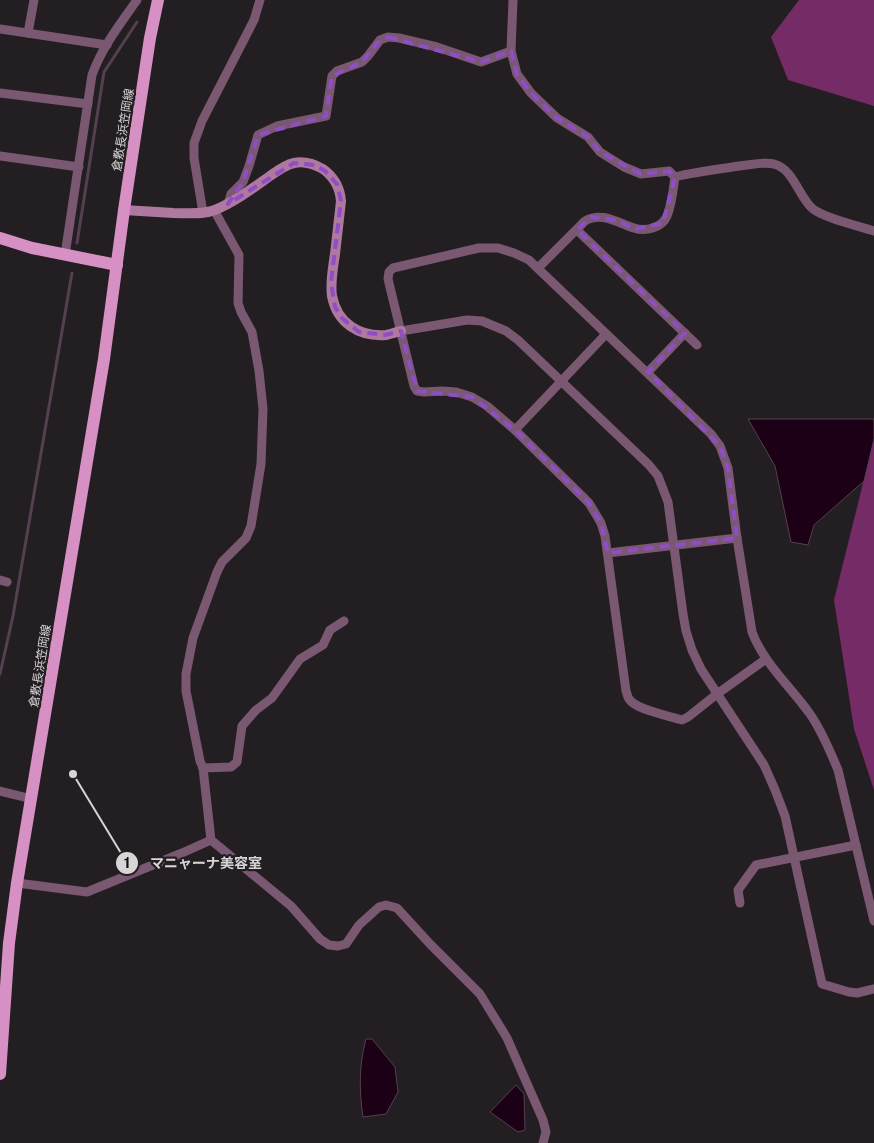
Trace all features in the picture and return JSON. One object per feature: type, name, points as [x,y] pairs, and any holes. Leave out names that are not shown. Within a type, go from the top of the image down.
[{"type":"main road","name":"倉敷長浜笠岡線","points":[[0,1074],[9,943],[17,883],[104,359],[124,210],[150,38],[158,0]]},
{"type":"main road","points":[[0,238],[32,248],[117,264]]},
{"type":"street","points":[[28,33],[34,0]]},
{"type":"street","points":[[65,255],[92,75],[97,61],[137,0]]},
{"type":"street","points":[[203,213],[194,158],[194,143],[202,121],[254,20],[260,0]]},
{"type":"street","points":[[514,0],[511,51],[517,74],[531,93],[557,118],[588,136],[600,152],[624,167],[641,174],[669,171],[675,177]]},
{"type":"street","points":[[0,29],[107,45]]},
{"type":"street","points":[[228,204],[231,194],[243,182],[258,135],[277,126],[326,116],[332,76],[337,71],[362,62],[380,40],[388,37],[399,38],[437,47],[481,62],[511,51]]},
{"type":"street","points":[[0,93],[88,104]]},
{"type":"street","points":[[0,156],[79,167]]},
{"type":"street","points":[[124,210],[203,213],[228,204],[282,168],[294,163],[315,165],[325,170],[337,184],[340,192],[341,201],[331,282],[332,296],[335,307],[350,326],[359,332],[386,335],[467,320],[482,321],[506,331],[562,381],[649,465],[658,476],[668,502],[686,631],[692,650],[701,669],[764,766],[785,816],[822,984],[857,993],[874,989]]},
{"type":"street","points":[[675,177],[682,174],[736,166],[774,164],[785,170],[813,210],[874,231]]},
{"type":"street","points":[[538,268],[591,217],[616,220],[635,229],[655,227],[662,223],[667,217],[670,207],[675,177]]},
{"type":"street","points":[[214,210],[239,255],[238,303],[252,332],[263,410],[261,464],[251,526],[246,538],[222,562],[217,572],[193,638],[186,674],[186,691],[200,762],[203,768],[211,840],[290,906],[320,939],[328,945],[338,946],[346,944],[359,926],[379,907],[386,905],[397,908],[480,994],[493,1013],[507,1038],[543,1120],[546,1132],[543,1143]]},
{"type":"street","points":[[576,230],[697,345]]},
{"type":"street","points":[[766,659],[682,720],[645,709],[629,699],[626,691],[608,553],[601,524],[589,503],[515,430],[487,406],[472,397],[456,392],[442,390],[424,392],[416,390],[388,279],[392,268],[479,248],[498,248],[529,260],[648,372],[711,434],[720,446],[728,468],[752,632],[766,659],[811,715],[832,754],[838,770],[874,921]]},
{"type":"street","points":[[648,372],[684,333]]},
{"type":"street","points":[[515,430],[606,334]]},
{"type":"street","points":[[608,553],[737,538]]},
{"type":"street","points":[[203,768],[231,767],[238,762],[242,726],[256,710],[272,698],[300,660],[323,644],[330,630],[344,621]]},
{"type":"street","points":[[0,791],[32,799]]},
{"type":"street","points":[[17,883],[87,892],[211,840]]},
{"type":"street","points":[[740,903],[738,890],[756,865],[856,845]]},
{"type":"highlighted area","points":[[388,37],[481,62],[511,51],[517,74],[531,93],[557,118],[588,137],[600,152],[641,174],[669,171],[675,177],[663,223],[635,229],[616,220],[591,217],[577,230],[685,333],[648,372],[720,446],[728,468],[737,538],[608,553],[601,523],[589,503],[515,430],[472,397],[417,391],[401,331],[385,335],[359,332],[342,318],[335,307],[331,282],[341,201],[337,184],[325,171],[315,165],[294,163],[228,204],[243,182],[258,135],[326,116],[332,76],[362,62],[380,40]]},
{"type":"shaded area","points":[[799,0],[874,0],[874,106],[788,80],[771,37]]},
{"type":"shaded area","points":[[748,419],[874,419],[874,439],[864,481],[814,525],[808,545],[791,542],[775,466]]},
{"type":"shaded area","points":[[874,439],[874,790],[854,729],[834,600]]},
{"type":"shaded area","points":[[366,1039],[372,1039],[395,1067],[398,1092],[386,1114],[363,1117],[360,1078]]},
{"type":"shaded area","points":[[516,1085],[524,1094],[525,1130],[518,1132],[490,1112]]},
{"type":"waterway","points":[[77,243],[104,72],[137,22]]},
{"type":"waterway","points":[[0,674],[13,616],[72,273]]},
{"type":"place","name":"マニャーナ美容室","points":[[73,774]]}]
